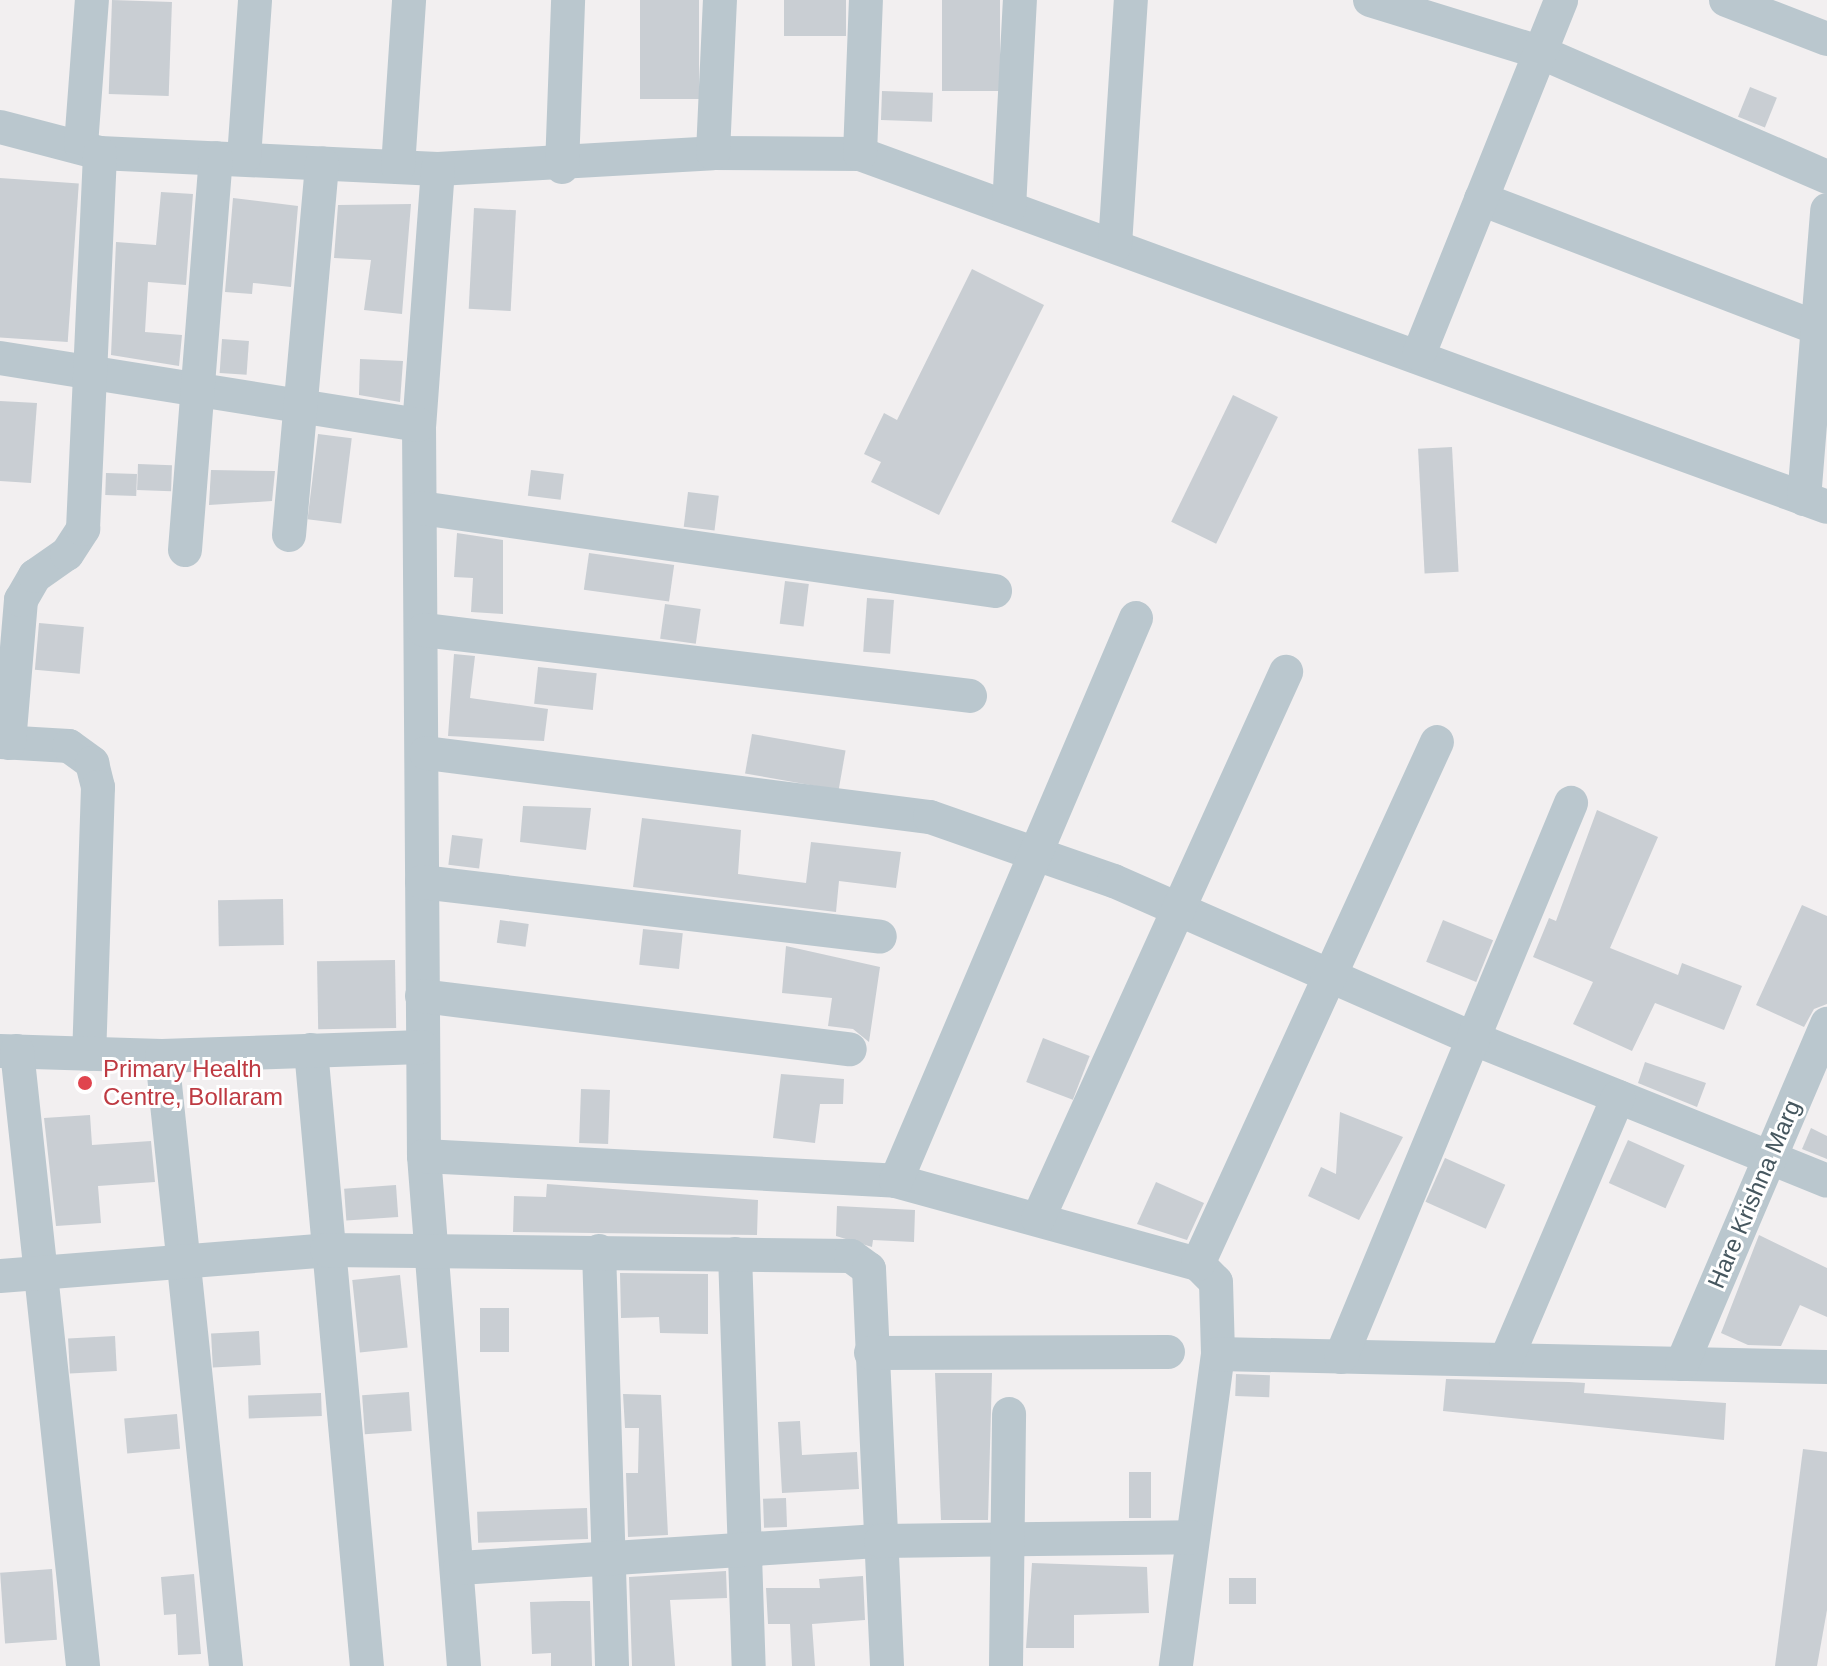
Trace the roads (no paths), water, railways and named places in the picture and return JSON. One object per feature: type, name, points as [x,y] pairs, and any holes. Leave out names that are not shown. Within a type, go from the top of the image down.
[{"type":"street","points":[[89,1054],[98,787],[92,763],[69,746],[5,743],[21,600],[35,576],[67,554],[83,529],[92,0]]},
{"type":"street","points":[[185,550],[197,390],[255,0]]},
{"type":"street","points":[[398,167],[409,0]]},
{"type":"street","points":[[562,167],[568,0]]},
{"type":"street","points":[[713,153],[720,0]]},
{"type":"street","points":[[860,154],[866,0]]},
{"type":"street","points":[[1009,208],[1020,0]]},
{"type":"street","points":[[1115,245],[1131,0]]},
{"type":"street","points":[[1370,0],[1542,53],[1827,177]]},
{"type":"street","points":[[1419,354],[1561,0]]},
{"type":"street","points":[[1726,0],[1827,39]]},
{"type":"street","points":[[0,127],[90,149],[438,169],[562,167],[713,153],[860,154],[1419,354],[1816,503],[1827,210]]},
{"type":"street","points":[[289,535],[322,163]]},
{"type":"street","points":[[438,169],[419,425],[426,753],[422,1047],[429,1249],[460,1568],[464,1666]]},
{"type":"street","points":[[1481,199],[1824,331]]},
{"type":"street","points":[[0,358],[419,425]]},
{"type":"street","points":[[421,508],[995,591]]},
{"type":"street","points":[[896,1181],[1031,852],[1136,618]]},
{"type":"street","points":[[424,630],[970,696]]},
{"type":"street","points":[[1038,1219],[1286,672]]},
{"type":"street","points":[[1198,1264],[1437,742]]},
{"type":"street","points":[[426,753],[930,817],[1031,852],[1177,909],[1477,1040],[1827,1181]]},
{"type":"street","points":[[1341,1357],[1409,1180],[1477,1040],[1571,803]]},
{"type":"street","points":[[422,882],[880,937]]},
{"type":"street","points":[[422,996],[850,1049]]},
{"type":"street","name":"Hare Krishna Marg","points":[[1682,1364],[1827,1024]]},
{"type":"street","points":[[83,1666],[38,1274],[8,1051],[162,1056],[422,1047]]},
{"type":"street","points":[[311,1050],[367,1666]]},
{"type":"street","points":[[162,1056],[187,1262],[226,1666]]},
{"type":"street","points":[[1506,1360],[1618,1097]]},
{"type":"street","points":[[424,1156],[896,1181],[1198,1264],[1216,1282],[1218,1354],[1176,1666]]},
{"type":"street","points":[[0,1276],[327,1250],[599,1251],[862,1261],[869,1269],[887,1666]]},
{"type":"street","points":[[599,1251],[606,1561],[612,1666]]},
{"type":"street","points":[[735,1254],[749,1666]]},
{"type":"street","points":[[871,1353],[1168,1352]]},
{"type":"street","points":[[1218,1354],[1827,1367]]},
{"type":"street","points":[[1006,1666],[1009,1414]]},
{"type":"street","points":[[460,1568],[743,1553],[881,1541],[1192,1537]]},
{"type":"place","name":"Primary Health Centre, Bollaram","points":[[85,1083]]}]
